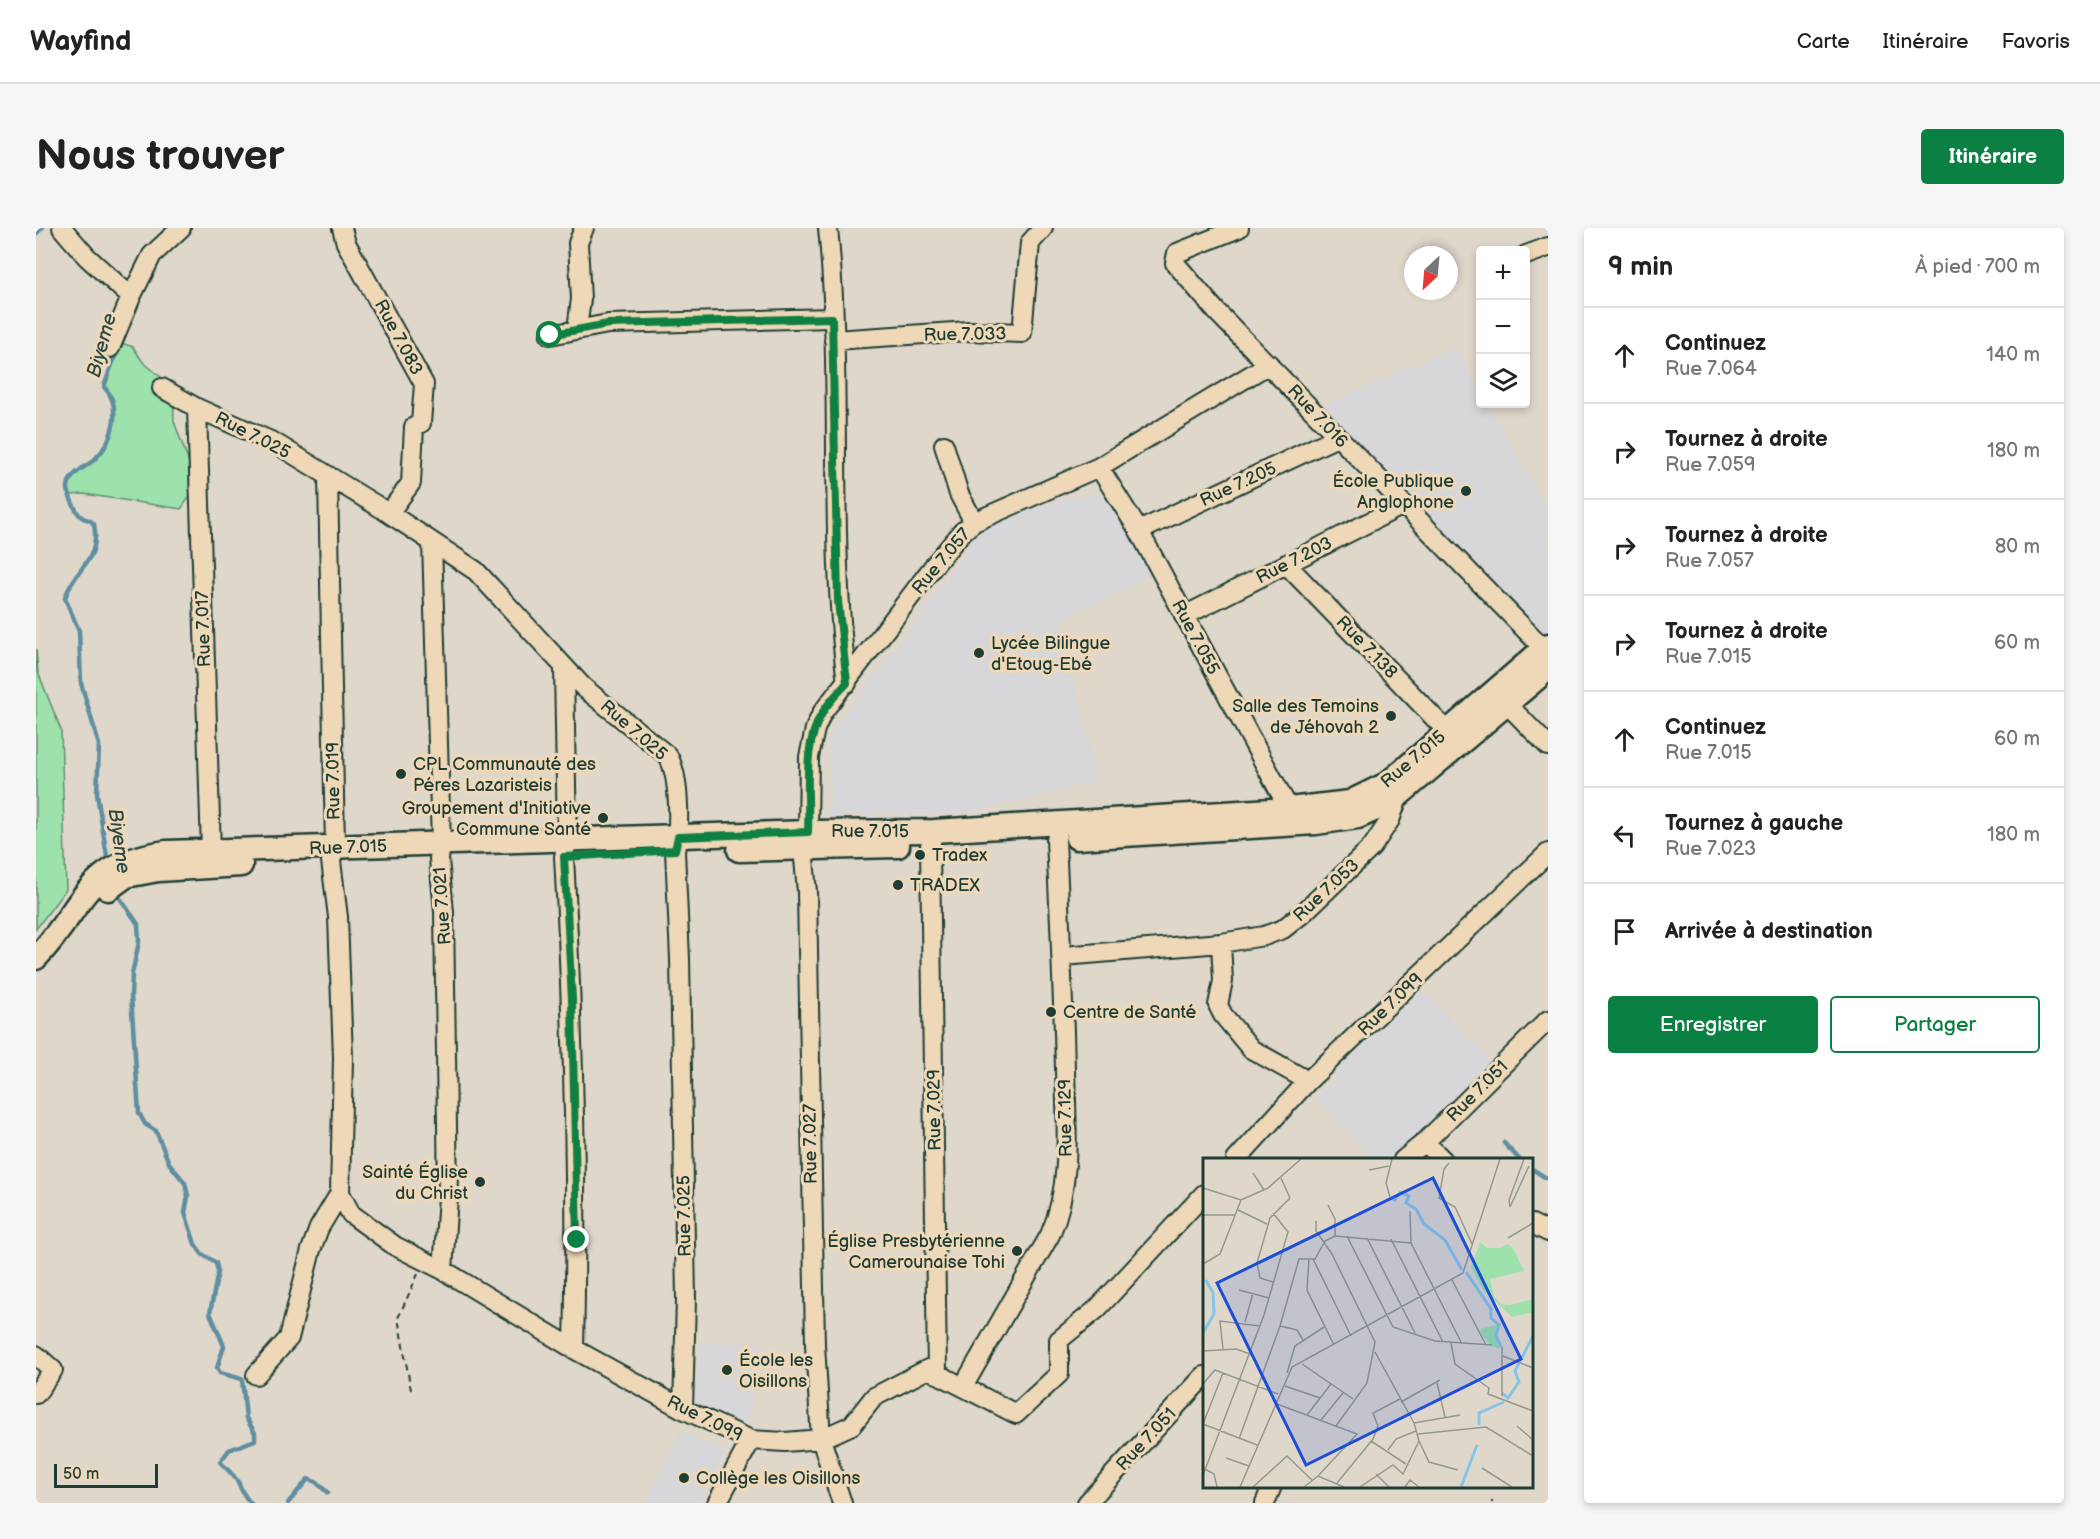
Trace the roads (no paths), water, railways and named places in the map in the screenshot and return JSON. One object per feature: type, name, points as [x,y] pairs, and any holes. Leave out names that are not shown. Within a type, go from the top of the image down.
[{"type":"main road","name":"Rue 7.015","points":[[36,958],[100,886],[124,869],[158,870],[210,859],[932,838],[1316,823],[1358,817],[1381,807],[1399,795],[1507,704],[1547,654]]},
{"type":"main road","name":"Rue 7.015","points":[[1058,832],[1350,802],[1370,794],[1387,783],[1447,731],[1547,654]]},
{"type":"main road","name":"Rue 7.015","points":[[36,975],[100,886]]},
{"type":"street","points":[[63,228],[87,257],[130,297]]},
{"type":"street","points":[[110,348],[130,297],[152,255],[181,228]]},
{"type":"street","name":"Rue 7.083","points":[[342,228],[346,243],[424,384],[421,423],[414,427],[411,483],[389,513]]},
{"type":"street","points":[[577,329],[580,299],[578,243],[584,228]]},
{"type":"street","points":[[828,228],[834,340],[838,601],[847,683]]},
{"type":"street","name":"Rue 7.033","points":[[834,340],[969,331],[1022,333],[1030,243],[1043,228]]},
{"type":"street","name":"Rue 7.016","points":[[1239,228],[1177,254],[1174,261],[1216,311],[1547,654]]},
{"type":"street","points":[[1530,254],[1548,247]]},
{"type":"street","points":[[550,335],[608,324],[832,318]]},
{"type":"street","name":"Rue 7.057","points":[[805,840],[809,757],[814,729],[822,713],[936,563],[974,522],[1099,467],[1269,364]]},
{"type":"street","name":"Rue 7.025","points":[[162,388],[197,408],[275,443],[389,513],[476,571],[564,668],[603,704],[668,756],[675,776],[680,959],[685,1264],[683,1409]]},
{"type":"street","name":"Rue 7.017","points":[[197,408],[210,859]]},
{"type":"street","name":"Rue 7.205","points":[[1138,531],[1337,437]]},
{"type":"street","points":[[944,445],[959,494],[974,522]]},
{"type":"street","name":"Rue 7.055","points":[[1099,467],[1138,531],[1289,809]]},
{"type":"street","name":"Rue 7.019","points":[[328,477],[333,854],[338,917],[343,1058],[340,1192]]},
{"type":"street","name":"Rue 7.203","points":[[1184,616],[1403,505]]},
{"type":"street","name":"Rue 7.021","points":[[432,542],[440,851],[444,912],[448,1197],[443,1270]]},
{"type":"street","name":"Rue 7.138","points":[[1286,564],[1447,731]]},
{"type":"street","points":[[564,668],[565,849],[575,1091],[577,1240],[574,1349]]},
{"type":"street","points":[[1507,704],[1548,746]]},
{"type":"street","name":"Rue 7.053","points":[[1063,956],[1221,943],[1264,936],[1283,929],[1302,914],[1376,841],[1390,820],[1399,795]]},
{"type":"street","name":"Rue 7.129","points":[[963,1387],[1061,1212],[1066,1163],[1063,956],[1058,832]]},
{"type":"street","name":"Rue 7.029","points":[[932,838],[937,1374]]},
{"type":"street","name":"Rue 7.027","points":[[805,840],[815,1345],[821,1439]]},
{"type":"street","name":"Rue 7.099","points":[[1238,1158],[1308,1081],[1548,853]]},
{"type":"street","points":[[1221,943],[1223,981],[1218,996],[1223,1014],[1251,1049],[1308,1081]]},
{"type":"street","name":"Rue 7.051","points":[[1405,1158],[1425,1142],[1548,1020]]},
{"type":"street","points":[[1425,1142],[1441,1158]]},
{"type":"street","points":[[256,1375],[289,1338],[311,1250],[319,1228],[340,1192]]},
{"type":"street","name":"Rue 7.099","points":[[340,1192],[351,1214],[395,1246],[443,1270],[574,1349],[683,1409],[751,1440],[785,1442],[821,1439],[852,1425],[874,1397],[928,1369],[937,1374]]},
{"type":"street","points":[[937,1374],[1016,1414],[1059,1374],[1059,1340],[1097,1309],[1203,1195]]},
{"type":"street","points":[[1533,1224],[1548,1232]]},
{"type":"street","points":[[36,1355],[53,1370],[36,1394]]},
{"type":"street","name":"Rue 7.051","points":[[1087,1503],[1203,1377]]},
{"type":"street","points":[[821,1439],[842,1503]]},
{"type":"street","points":[[717,1503],[751,1440]]},
{"type":"street","points":[[1265,1503],[1271,1488]]},
{"type":"waterway","points":[[36,234],[42,228]]},
{"type":"waterway","name":"Biyeme","points":[[108,863],[97,794],[99,745],[81,683],[79,631],[65,598],[69,587],[91,556],[95,537],[94,524],[80,516],[73,505],[68,489],[69,484],[74,475],[101,452],[111,434],[113,404],[104,387],[117,349]]},
{"type":"waterway","name":"Biyeme","points":[[115,891],[138,924],[139,942],[132,974],[131,996],[139,1113],[145,1124],[156,1131],[169,1163],[185,1183],[188,1196],[185,1213],[195,1244],[202,1254],[216,1263],[218,1272],[210,1313],[224,1346],[217,1368],[220,1373],[242,1379],[246,1418],[255,1433],[255,1440],[229,1450],[220,1462],[236,1479],[251,1503]]},
{"type":"waterway","points":[[1504,1143],[1518,1158]]},
{"type":"waterway","points":[[1533,1170],[1548,1179]]},
{"type":"waterway","name":"Biyeme","points":[[288,1503],[308,1479],[316,1482],[328,1493]]},
{"type":"place","name":"École Publique Anglophone","points":[[1466,491]]},
{"type":"place","name":"Lycée Bilingue d'Etoug-Ebé","points":[[979,653]]},
{"type":"place","name":"Salle des Temoins de Jéhovah 2","points":[[1391,716]]},
{"type":"place","name":"CPL Communauté des Péres Lazaristeis","points":[[401,774]]},
{"type":"place","name":"Groupement d'Initiative Commune Santé","points":[[603,818]]},
{"type":"place","name":"Tradex","points":[[920,855]]},
{"type":"place","name":"TRADEX","points":[[898,885]]},
{"type":"place","name":"Centre de Santé","points":[[1051,1012]]},
{"type":"place","name":"Sainté Église du Christ","points":[[480,1182]]},
{"type":"place","name":"Église Presbytérienne Camerounaise Tohi","points":[[1017,1251]]},
{"type":"place","name":"École les Oisillons","points":[[727,1370]]},
{"type":"place","name":"Collège les Oisillons","points":[[684,1478]]}]
